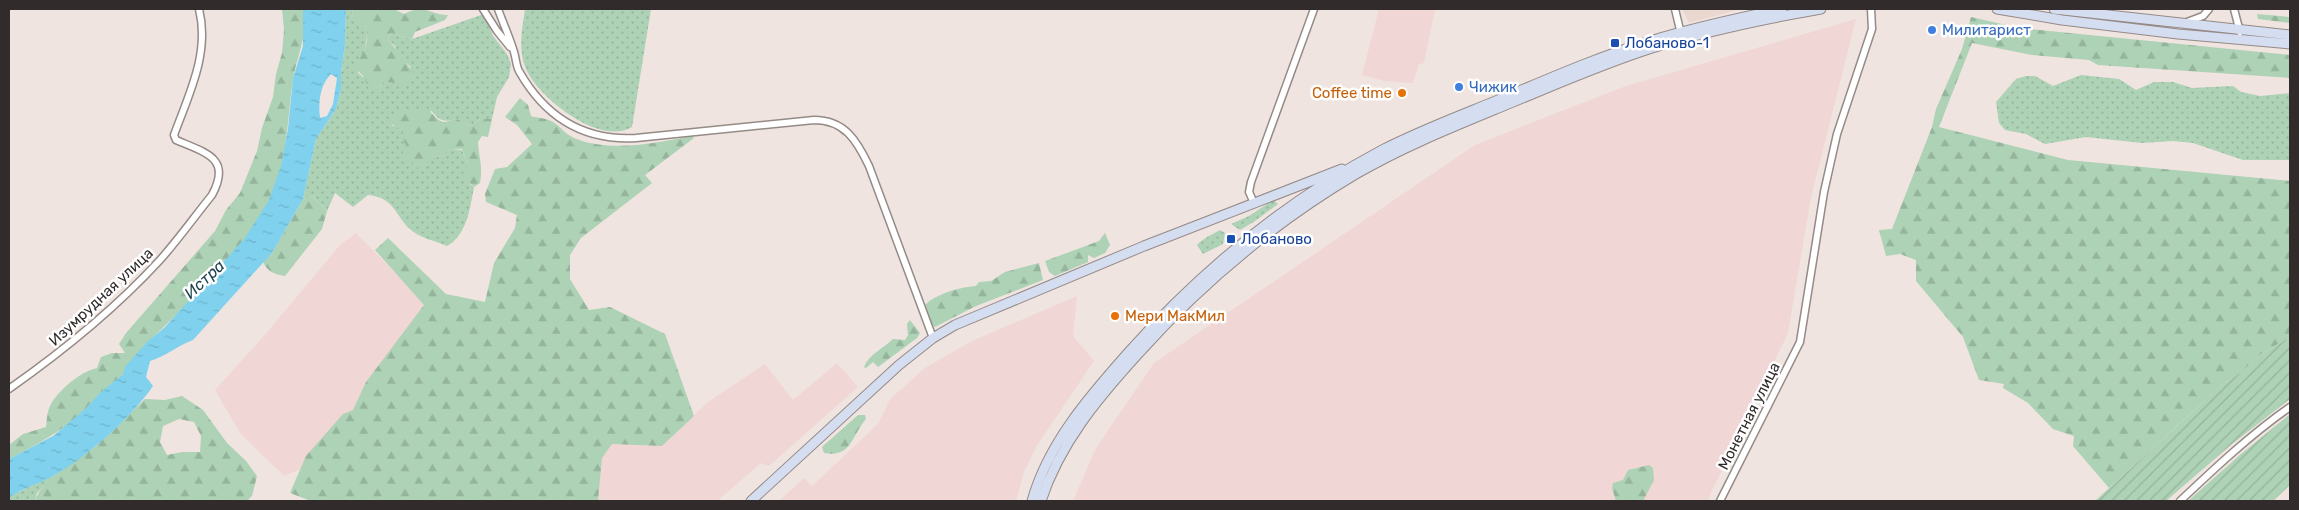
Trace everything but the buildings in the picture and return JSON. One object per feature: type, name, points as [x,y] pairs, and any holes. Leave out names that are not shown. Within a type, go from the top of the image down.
[{"type":"main road","points":[[751,501],[882,380],[933,338],[984,312],[1254,202],[1362,162],[1430,128],[1573,68],[1782,9]]},
{"type":"main road","points":[[1042,501],[1054,468],[1066,444],[1083,419],[1131,362],[1194,296],[1231,263],[1304,204],[1356,174],[1434,135],[1576,75],[1681,36],[1821,9]]},
{"type":"main road","points":[[1996,9],[2062,20],[2241,35],[2290,35]]},
{"type":"main road","points":[[2054,9],[2179,24],[2290,44]]},
{"type":"main road","points":[[1032,501],[1046,464],[1058,441],[1095,391],[1186,291],[1226,257],[1362,162]]},
{"type":"main road","points":[[1291,189],[1304,204]]},
{"type":"street","name":"Изумрудная улица","points":[[9,389],[63,351],[133,287],[161,259],[212,195],[218,183],[220,169],[214,158],[176,140],[174,135],[196,74],[203,48],[199,9]]},
{"type":"street","points":[[484,9],[497,31],[514,52]]},
{"type":"street","points":[[498,9],[514,52],[518,70],[547,106],[582,131],[595,136],[636,138],[814,120],[833,122],[842,127],[855,141],[869,166],[933,338]]},
{"type":"street","points":[[1254,202],[1249,192],[1251,182],[1314,9]]},
{"type":"street","points":[[1675,9],[1681,36]]},
{"type":"street","name":"Монетная улица","points":[[1720,501],[1800,342],[1824,192],[1837,134],[1872,29],[1871,9]]},
{"type":"street","points":[[2179,24],[2195,20],[2209,9]]},
{"type":"street","points":[[2234,9],[2241,35]]},
{"type":"street","points":[[2180,501],[2254,434],[2290,407]]},
{"type":"shaded area","points":[[1379,9],[1435,9],[1424,63],[1419,64],[1413,83],[1385,81],[1362,75]]},
{"type":"shaded area","points":[[1682,9],[1742,9],[1689,23]]},
{"type":"shaded area","points":[[1856,19],[1811,197],[1788,333],[1707,501],[1073,501],[1096,448],[1154,363],[1475,145],[1626,86]]},
{"type":"shaded area","points":[[356,233],[414,292],[468,363],[384,433],[284,476],[240,433],[215,390],[264,336],[340,245]]},
{"type":"shaded area","points":[[1077,296],[1073,336],[1094,361],[1036,447],[1024,472],[1016,501],[779,501],[804,478],[812,486],[878,424],[890,399],[925,368],[972,341]]},
{"type":"shaded area","points":[[837,363],[858,387],[769,466],[761,463],[717,501],[598,501],[602,458],[612,444],[662,446],[708,402],[765,364],[793,400]]},
{"type":"green space","points":[[282,9],[303,9],[305,27],[293,79],[286,141],[280,172],[269,201],[258,221],[215,276],[145,345],[123,374],[100,393],[68,425],[9,459],[9,445],[23,434],[46,427],[50,406],[65,387],[84,373],[97,368],[101,357],[112,353],[125,353],[119,344],[126,333],[215,231],[226,210],[240,193],[257,151],[262,128],[273,97],[276,74],[282,53],[284,30]]},
{"type":"green space","points":[[346,9],[352,9],[353,17],[364,24],[366,28],[365,48],[358,73],[378,89],[383,82],[397,83],[411,67],[398,56],[395,46],[388,40],[390,33],[412,39],[484,14],[493,36],[507,54],[511,64],[509,77],[497,97],[492,119],[480,119],[471,126],[457,119],[446,121],[440,119],[432,111],[391,125],[403,129],[410,155],[413,160],[422,166],[430,157],[442,156],[451,149],[462,150],[468,165],[470,184],[474,187],[469,212],[463,228],[454,241],[447,246],[415,233],[405,224],[389,203],[377,197],[368,195],[353,207],[335,193],[327,211],[312,196],[303,199],[316,139],[336,109],[341,90]]},
{"type":"green space","points":[[352,9],[394,9],[404,14],[422,9],[448,15],[445,20],[415,32],[412,39],[390,33],[388,40],[414,74],[404,87],[397,83],[383,82],[378,89],[370,91],[364,77],[353,66],[363,52],[367,42],[367,31],[365,25],[357,24],[353,17]]},
{"type":"green space","points":[[525,9],[651,9],[632,127],[619,131],[605,131],[589,126],[574,118],[546,96],[528,73],[522,58],[521,41]]},
{"type":"green space","points":[[2257,14],[2290,17],[2290,23],[2258,19]]},
{"type":"green space","points":[[1971,17],[2019,28],[2290,55],[2290,78],[2098,65],[2089,60],[2032,55],[1972,43],[1939,127],[2068,160],[2290,181],[2290,337],[2261,354],[2240,373],[2223,384],[2109,488],[2073,446],[2074,436],[2053,429],[2028,403],[2003,388],[2004,384],[1979,380],[1963,337],[1916,281],[1916,260],[1900,254],[1886,256],[1879,230],[1892,229],[1932,127],[1936,109],[1962,49]]},
{"type":"green space","points":[[2081,75],[2119,79],[2136,90],[2154,82],[2173,82],[2192,88],[2233,86],[2241,92],[2260,96],[2290,93],[2290,160],[2243,160],[2193,143],[2173,141],[2142,143],[2086,137],[2045,144],[2026,134],[2005,130],[1999,123],[1996,102],[2016,79],[2035,76],[2053,86]]},
{"type":"green space","points":[[520,98],[528,105],[531,116],[551,121],[574,138],[588,143],[618,146],[692,136],[694,138],[645,175],[652,183],[581,238],[570,255],[570,279],[589,310],[610,307],[665,334],[694,416],[662,446],[612,444],[602,458],[598,501],[311,501],[290,493],[306,456],[343,414],[353,410],[366,382],[424,305],[375,250],[388,238],[446,294],[485,302],[494,263],[515,228],[517,215],[486,202],[485,194],[495,169],[507,167],[532,144],[517,125],[505,117]]},
{"type":"green space","points":[[426,109],[444,122],[457,119],[471,126],[480,119],[492,119],[488,137],[482,136],[478,142],[481,166],[480,183],[474,187],[462,175],[468,165],[462,149],[451,149],[442,156],[431,157],[422,166],[417,168],[415,163],[403,161],[402,155],[406,145],[403,140],[403,129],[397,128],[388,120],[403,110]]},
{"type":"green space","points":[[312,196],[327,211],[322,229],[285,276],[272,272],[263,262],[272,253],[303,199]]},
{"type":"green space","points":[[1273,200],[1278,204],[1240,230],[1231,224],[1249,216]]},
{"type":"green space","points":[[1220,230],[1225,233],[1223,244],[1203,254],[1197,245]]},
{"type":"green space","points":[[1105,233],[1110,245],[1105,253],[1094,258],[1088,255],[1088,262],[1055,276],[1049,272],[1045,261],[1099,241]]},
{"type":"green space","points":[[1039,263],[1043,280],[976,306],[935,327],[928,320],[925,305],[942,294],[976,286],[979,282],[991,281],[1005,272]]},
{"type":"green space","points":[[910,320],[920,333],[917,338],[878,367],[873,362],[866,368],[864,367],[873,355],[893,339],[905,340],[908,335],[907,324]]},
{"type":"green space","points":[[2290,337],[2290,399],[2232,444],[2166,501],[2095,501],[2223,384],[2240,373],[2261,354]]},
{"type":"green space","points":[[182,396],[203,410],[227,443],[246,461],[257,476],[252,496],[247,501],[35,501],[39,492],[53,476],[97,445],[145,399],[165,400]],"holes":[[[179,419],[194,422],[201,436],[200,452],[182,452],[167,455],[160,442],[163,426]]]},
{"type":"green space","points":[[2290,414],[2290,485],[2273,501],[2188,501],[2241,454]]},
{"type":"green space","points":[[858,415],[865,415],[866,419],[846,449],[833,454],[824,453],[822,447]]},
{"type":"green space","points":[[1649,465],[1653,468],[1654,480],[1643,501],[1616,501],[1612,488],[1613,483],[1623,480],[1628,470]]},
{"type":"green space","points":[[55,475],[37,493],[35,501],[9,501],[9,498],[14,494]]},
{"type":"water","points":[[303,9],[346,9],[341,90],[336,109],[316,139],[303,199],[272,253],[193,340],[150,361],[146,377],[153,386],[121,423],[80,459],[48,479],[19,491],[9,498],[9,459],[53,436],[123,374],[125,367],[147,342],[165,327],[245,238],[269,200],[281,166],[288,129],[293,78],[303,46]],"holes":[[[331,74],[337,78],[333,104],[327,116],[320,118],[319,106],[324,83]]]},
{"type":"place","name":"Милитарист","points":[[1932,30]]},
{"type":"place","name":"Лобаново-1","points":[[1615,43]]},
{"type":"place","name":"Чижик","points":[[1459,87]]},
{"type":"place","name":"Coffee time","points":[[1402,93]]},
{"type":"place","name":"Лобаново","points":[[1231,239]]},
{"type":"place","name":"Мери МакМил","points":[[1115,316]]},
{"type":"water label","name":"Истра","points":[[204,279]]}]
